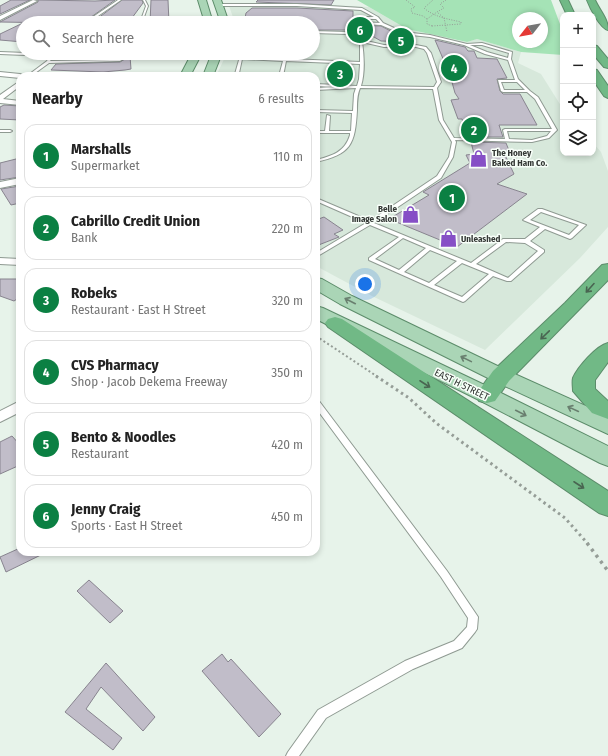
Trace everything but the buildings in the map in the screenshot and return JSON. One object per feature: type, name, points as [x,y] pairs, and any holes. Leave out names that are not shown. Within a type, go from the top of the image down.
[{"type":"highway","points":[[564,0],[570,12]]},
{"type":"highway","points":[[591,0],[596,11],[608,27]]},
{"type":"highway","points":[[596,51],[608,65]]},
{"type":"highway","points":[[596,76],[608,94]]},
{"type":"highway","points":[[487,395],[501,376],[572,307],[608,269]]},
{"type":"highway","points":[[322,324],[608,505]]},
{"type":"highway","points":[[608,350],[598,360],[584,379],[584,391],[600,407],[608,411]]},
{"type":"main road","points":[[202,0],[207,16]]},
{"type":"main road","points":[[218,2],[223,16]]},
{"type":"main road","points":[[187,72],[193,60]]},
{"type":"main road","points":[[210,72],[214,60]]},
{"type":"main road","points":[[320,285],[346,300],[501,376],[608,426]]},
{"type":"main road","name":"EAST H STREET","points":[[322,324],[487,395],[608,457]]},
{"type":"street","points":[[0,18],[35,1]]},
{"type":"street","points":[[0,74],[16,76]]},
{"type":"street","points":[[0,98],[16,86]]},
{"type":"street","points":[[0,101],[16,103]]},
{"type":"street","points":[[0,185],[16,181]]},
{"type":"street","points":[[0,260],[16,262]]},
{"type":"street","points":[[0,417],[16,408]]},
{"type":"lane","points":[[97,16],[120,0]]},
{"type":"lane","points":[[143,16],[147,6],[144,0]]},
{"type":"lane","points":[[218,2],[362,9],[377,18],[382,24]]},
{"type":"lane","points":[[241,12],[243,4]]},
{"type":"lane","points":[[377,18],[360,18],[361,23],[382,24],[402,33],[430,36],[464,44],[486,53],[509,59]]},
{"type":"lane","points":[[320,32],[355,33],[360,36],[362,63],[361,80],[358,87],[353,114],[352,139],[343,151],[337,155],[320,159]]},
{"type":"lane","points":[[320,253],[370,223],[438,177],[451,157],[454,142],[441,120],[435,88],[439,82],[429,53],[425,48],[416,46],[384,46],[360,40]]},
{"type":"lane","points":[[464,44],[482,44],[511,53],[509,59],[519,81],[537,98],[555,130]]},
{"type":"lane","points":[[0,53],[16,53]]},
{"type":"lane","points":[[34,72],[48,62],[118,60]]},
{"type":"lane","points":[[238,72],[240,60]]},
{"type":"lane","points":[[282,72],[285,60],[362,63]]},
{"type":"lane","points":[[519,81],[500,81],[503,90],[528,91]]},
{"type":"lane","points":[[320,85],[435,88]]},
{"type":"lane","points":[[320,88],[358,87]]},
{"type":"lane","points":[[320,111],[335,111],[353,114]]},
{"type":"lane","points":[[320,116],[353,114]]},
{"type":"lane","points":[[327,132],[328,116]]},
{"type":"lane","points":[[507,140],[505,130],[555,130]]},
{"type":"lane","points":[[452,139],[532,141],[548,137],[555,130]]},
{"type":"lane","points":[[0,131],[10,131]]},
{"type":"lane","points":[[320,132],[352,132]]},
{"type":"lane","points":[[320,202],[509,280],[542,251],[526,241],[505,240],[473,264]]},
{"type":"lane","points":[[320,205],[324,204]]},
{"type":"lane","points":[[540,210],[583,225],[570,237],[544,227],[526,220],[540,210]]},
{"type":"lane","points":[[526,241],[544,227]]},
{"type":"lane","points":[[403,236],[371,259],[463,300],[493,273]]},
{"type":"lane","points":[[400,272],[430,247]]},
{"type":"lane","points":[[430,285],[462,260]]},
{"type":"lane","points":[[292,756],[322,714],[409,665],[458,645],[472,629],[473,617],[444,574],[320,408]]},
{"type":"path","points":[[406,0],[415,7],[411,9],[412,12],[424,16],[427,19],[427,24],[438,29]]},
{"type":"path","points":[[432,26],[461,24],[461,22],[433,15],[424,8],[433,0]]},
{"type":"path","points":[[427,19],[444,8],[440,4],[446,0]]},
{"type":"path","points":[[437,12],[443,18],[447,33],[452,34]]},
{"type":"path","points":[[322,324],[436,423],[542,500],[571,524],[586,541],[608,571]]},
{"type":"shaded area","points":[[228,3],[309,4],[369,7],[407,29],[466,42],[477,39],[521,52],[518,63],[541,74],[560,104],[560,156],[596,156],[596,146],[601,152],[608,171],[608,227],[580,258],[485,350],[372,296],[320,268],[320,72],[218,72],[224,60],[320,60],[320,16],[233,16]]},
{"type":"green space","points":[[357,0],[551,0],[560,24],[560,55],[521,52],[477,39],[467,42],[407,29]]},
{"type":"place","name":"Jenny Craig","points":[[360,30]]},
{"type":"place","name":"Bento & Noodles","points":[[401,41]]},
{"type":"place","name":"CVS Pharmacy","points":[[454,68]]},
{"type":"place","name":"Robeks","points":[[340,74]]},
{"type":"place","name":"Cabrillo Credit Union","points":[[474,130]]},
{"type":"place","name":"The Honey Baked Ham Co.","points":[[479,158]]},
{"type":"place","name":"Marshalls","points":[[452,198]]},
{"type":"place","name":"Belle Image Salon","points":[[410,214]]},
{"type":"place","name":"Unleashed","points":[[448,239]]}]
